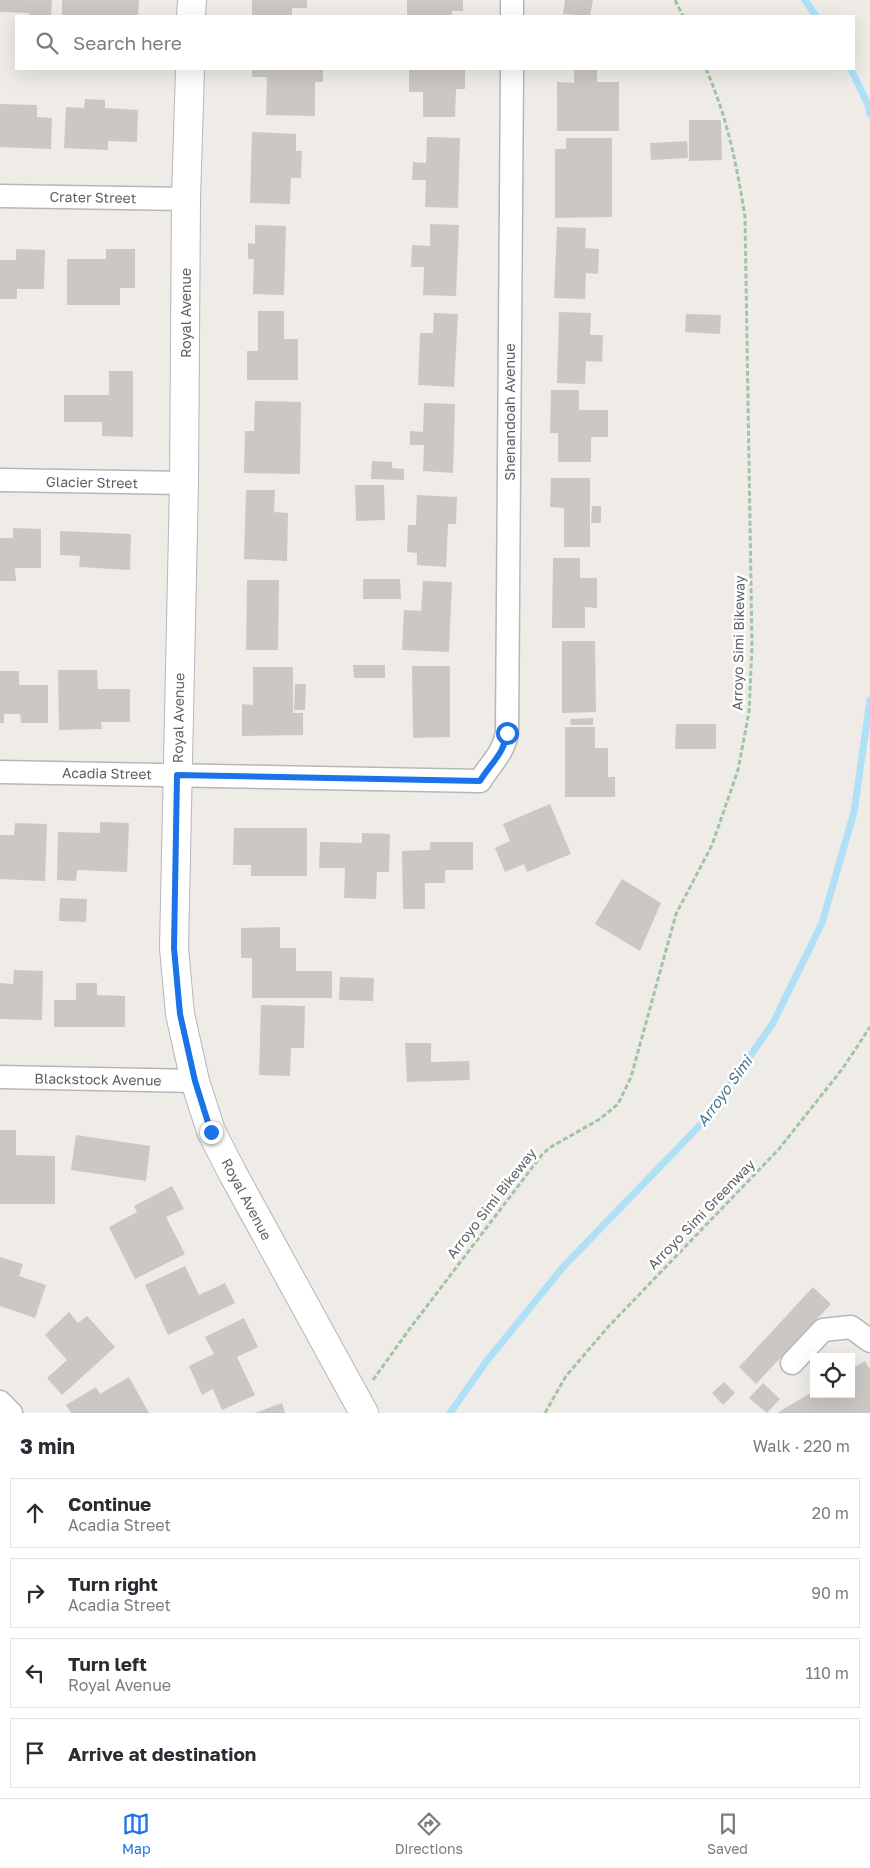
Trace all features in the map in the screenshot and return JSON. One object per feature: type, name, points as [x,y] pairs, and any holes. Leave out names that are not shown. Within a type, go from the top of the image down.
[{"type":"main road","points":[[191,15],[192,0]]},
{"type":"main road","name":"Royal Avenue","points":[[190,70],[186,199],[184,483],[174,948],[180,1014],[195,1081],[211,1132],[364,1413]]},
{"type":"street","points":[[512,0],[512,15]]},
{"type":"street","name":"Shenandoah Avenue","points":[[500,755],[507,733],[512,70]]},
{"type":"street","name":"Crater Street","points":[[0,196],[186,199]]},
{"type":"street","name":"Glacier Street","points":[[0,480],[184,483]]},
{"type":"street","name":"Acadia Street","points":[[0,772],[480,781],[490,765],[500,755]]},
{"type":"street","name":"Blackstock Avenue","points":[[0,1077],[195,1081]]},
{"type":"street","points":[[792,1363],[823,1330],[851,1327],[870,1341]]},
{"type":"street","points":[[0,1402],[11,1413]]},
{"type":"path","points":[[676,0],[683,15]]},
{"type":"path","name":"Arroyo Simi Bikeway","points":[[376,1373],[541,1156],[549,1148],[600,1119],[618,1104],[631,1077],[676,914],[712,845],[738,770],[749,712],[752,646],[745,216],[737,163],[717,92],[706,70]]},
{"type":"path","name":"Arroyo Simi Greenway","points":[[545,1413],[566,1376],[608,1327],[779,1148],[843,1068],[870,1027]]},
{"type":"building","points":[[0,0],[52,0],[51,15],[0,12]]},
{"type":"building","points":[[62,0],[139,0],[138,15],[62,15]]},
{"type":"building","points":[[252,0],[307,0],[307,8],[292,8],[292,15],[252,15]]},
{"type":"building","points":[[407,0],[463,0],[463,11],[452,11],[452,15],[407,15]]},
{"type":"building","points":[[565,0],[593,0],[590,15],[563,14]]},
{"type":"building","points":[[252,70],[323,70],[323,82],[315,82],[315,116],[266,115],[267,77],[252,77]]},
{"type":"building","points":[[409,70],[465,70],[465,89],[456,89],[455,117],[423,117],[423,92],[409,92]]},
{"type":"building","points":[[574,70],[597,70],[597,82],[619,82],[619,131],[557,131],[557,82],[574,83]]},
{"type":"building","points":[[85,99],[105,100],[105,108],[138,110],[137,142],[108,141],[108,150],[64,148],[66,107],[84,108]]},
{"type":"building","points":[[0,104],[37,105],[37,117],[52,118],[51,149],[0,147]]},
{"type":"building","points":[[689,120],[721,120],[722,160],[689,161]]},
{"type":"building","points":[[252,132],[296,134],[296,151],[302,151],[301,178],[291,178],[290,204],[250,203]]},
{"type":"building","points":[[427,137],[460,138],[458,208],[425,207],[426,180],[412,180],[413,162],[426,163]]},
{"type":"building","points":[[566,138],[612,138],[612,217],[555,218],[555,149],[566,149]]},
{"type":"building","points":[[687,141],[688,158],[651,160],[650,143]]},
{"type":"building","points":[[430,224],[459,225],[456,296],[423,295],[424,267],[411,267],[412,245],[430,246]]},
{"type":"building","points":[[255,225],[286,226],[284,295],[253,294],[254,259],[248,259],[248,243],[255,244]]},
{"type":"building","points":[[557,227],[586,228],[585,248],[599,249],[598,274],[586,273],[585,299],[554,298]]},
{"type":"building","points":[[16,249],[45,250],[44,289],[17,289],[17,299],[0,299],[0,260],[16,260]]},
{"type":"building","points":[[106,249],[135,249],[135,288],[120,288],[120,305],[67,305],[67,259],[106,259]]},
{"type":"building","points":[[258,311],[284,311],[284,339],[298,339],[298,380],[247,380],[247,351],[258,351]]},
{"type":"building","points":[[559,312],[591,313],[590,335],[603,335],[602,362],[586,361],[585,384],[557,383]]},
{"type":"building","points":[[434,313],[458,314],[454,387],[418,385],[420,333],[433,333]]},
{"type":"building","points":[[686,314],[721,315],[720,334],[685,332]]},
{"type":"building","points":[[109,371],[133,371],[133,437],[102,436],[102,422],[64,422],[64,395],[109,395]]},
{"type":"building","points":[[551,390],[579,390],[579,410],[608,410],[608,437],[591,437],[591,462],[558,462],[558,433],[550,433]]},
{"type":"building","points":[[255,401],[301,402],[300,474],[244,473],[245,431],[254,431]]},
{"type":"building","points":[[424,403],[455,404],[453,473],[423,471],[424,445],[410,445],[410,431],[423,432]]},
{"type":"building","points":[[372,461],[392,462],[392,468],[404,469],[404,480],[371,479]]},
{"type":"building","points":[[551,478],[590,478],[590,547],[564,547],[564,508],[550,507]]},
{"type":"building","points":[[355,485],[384,485],[385,520],[356,521]]},
{"type":"building","points":[[246,490],[275,490],[274,512],[288,513],[287,561],[244,559]]},
{"type":"building","points":[[417,495],[457,497],[456,524],[448,524],[446,567],[417,565],[417,553],[407,552],[408,525],[416,525]]},
{"type":"building","points":[[592,506],[601,506],[601,523],[591,523]]},
{"type":"building","points":[[13,528],[41,529],[41,568],[15,568],[16,581],[0,581],[0,538],[13,538]]},
{"type":"building","points":[[60,531],[131,534],[130,570],[79,567],[80,556],[60,555]]},
{"type":"building","points":[[553,558],[580,558],[580,578],[597,578],[597,608],[585,607],[585,628],[552,628]]},
{"type":"building","points":[[363,579],[400,579],[401,599],[363,599]]},
{"type":"building","points":[[247,580],[279,580],[278,650],[246,650]]},
{"type":"building","points":[[423,581],[452,582],[449,652],[402,650],[404,610],[421,611]]},
{"type":"building","points":[[562,641],[595,641],[596,712],[562,713]]},
{"type":"building","points":[[353,665],[385,665],[385,678],[354,678]]},
{"type":"building","points":[[412,666],[450,666],[450,737],[413,738]]},
{"type":"building","points":[[253,667],[293,667],[293,713],[303,713],[303,735],[242,736],[242,704],[253,705]]},
{"type":"building","points":[[58,670],[97,670],[98,689],[130,689],[130,722],[101,722],[102,729],[59,730]]},
{"type":"building","points":[[0,671],[19,671],[19,685],[48,685],[48,723],[21,723],[20,714],[4,714],[4,723],[0,723]]},
{"type":"building","points":[[295,684],[306,684],[305,710],[294,710]]},
{"type":"building","points":[[593,718],[593,725],[571,725],[570,719]]},
{"type":"building","points":[[676,724],[716,724],[716,749],[675,749]]},
{"type":"building","points":[[565,727],[595,727],[595,748],[608,748],[608,777],[615,777],[615,797],[565,797]]},
{"type":"building","points":[[550,804],[571,854],[527,872],[524,864],[505,872],[495,848],[510,841],[503,824]]},
{"type":"building","points":[[100,822],[129,823],[127,872],[77,870],[76,881],[57,880],[58,832],[100,833]]},
{"type":"building","points":[[15,823],[47,824],[45,881],[0,879],[0,835],[14,835]]},
{"type":"building","points":[[234,828],[307,828],[307,876],[251,876],[251,865],[233,865]]},
{"type":"building","points":[[362,833],[390,834],[389,872],[377,872],[376,899],[344,898],[345,868],[319,868],[320,842],[362,843]]},
{"type":"building","points":[[430,842],[473,842],[473,870],[445,870],[445,883],[425,883],[425,909],[403,909],[402,851],[430,850]]},
{"type":"building","points":[[622,879],[661,903],[640,951],[595,924]]},
{"type":"building","points":[[60,898],[87,899],[86,922],[59,921]]},
{"type":"building","points":[[280,927],[280,948],[296,948],[296,971],[332,971],[332,998],[252,998],[252,958],[241,958],[241,928]]},
{"type":"building","points":[[14,970],[43,971],[42,1020],[0,1019],[0,983],[13,984]]},
{"type":"building","points":[[340,977],[374,978],[373,1001],[339,1000]]},
{"type":"building","points":[[76,983],[97,983],[97,995],[125,996],[125,1027],[54,1027],[54,1000],[76,1000]]},
{"type":"building","points":[[261,1005],[305,1006],[304,1048],[291,1048],[290,1076],[259,1075]]},
{"type":"building","points":[[405,1043],[431,1043],[431,1062],[469,1061],[470,1080],[407,1082]]},
{"type":"building","points":[[0,1130],[16,1130],[16,1155],[55,1156],[55,1204],[0,1204]]},
{"type":"building","points":[[76,1135],[150,1146],[146,1181],[71,1170]]},
{"type":"building","points":[[172,1186],[184,1209],[166,1217],[185,1254],[135,1279],[109,1227],[137,1212],[134,1206]]},
{"type":"building","points":[[0,1257],[23,1264],[19,1276],[46,1285],[35,1318],[0,1306]]},
{"type":"building","points":[[185,1266],[199,1295],[225,1283],[235,1303],[168,1335],[145,1285]]},
{"type":"building","points":[[813,1287],[831,1304],[756,1384],[739,1367]]},
{"type":"building","points":[[69,1312],[78,1323],[87,1316],[115,1347],[62,1395],[47,1378],[67,1360],[45,1335]]},
{"type":"building","points":[[244,1318],[258,1347],[237,1357],[255,1395],[222,1410],[213,1389],[202,1395],[189,1366],[214,1354],[205,1337]]},
{"type":"building","points":[[865,1361],[870,1369],[870,1413],[777,1413],[810,1393],[810,1398],[855,1398],[855,1367]]},
{"type":"building","points":[[129,1377],[149,1413],[71,1413],[66,1405],[96,1387],[100,1394]]},
{"type":"building","points":[[724,1382],[735,1393],[723,1405],[712,1393]]},
{"type":"building","points":[[763,1383],[780,1399],[767,1413],[749,1398]]},
{"type":"building","points":[[282,1403],[285,1413],[255,1413]]},
{"type":"waterway","name":"Arroyo Simi","points":[[805,0],[815,15]]},
{"type":"waterway","name":"Arroyo Simi","points":[[851,70],[868,105],[870,114]]},
{"type":"waterway","name":"Arroyo Simi","points":[[450,1413],[486,1362],[563,1267],[707,1118],[773,1023],[822,923],[854,812],[870,700]]},
{"type":"route","points":[[211,1132],[195,1081],[180,1014],[174,948],[177,775],[480,781],[490,765],[500,755],[507,733]]}]
